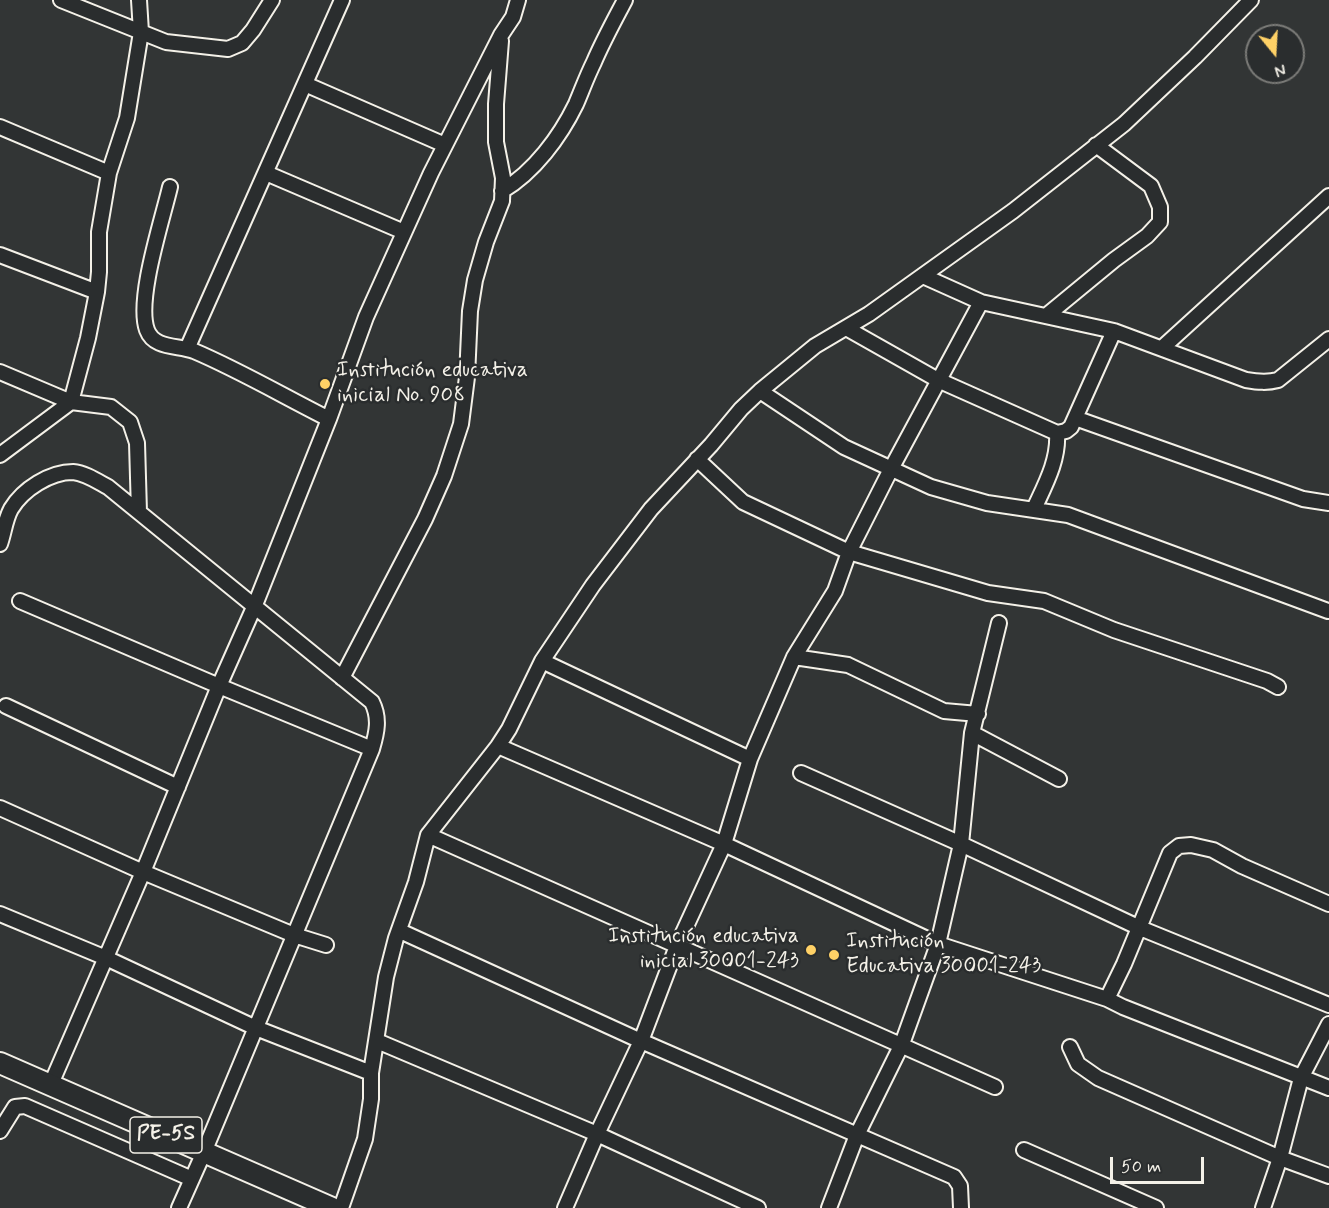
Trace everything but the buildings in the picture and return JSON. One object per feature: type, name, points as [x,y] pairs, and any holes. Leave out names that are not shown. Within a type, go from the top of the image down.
[{"type":"highway","name":"PE-5S","points":[[0,1063],[328,1207]]},
{"type":"street","points":[[61,0],[166,42],[228,49],[242,43],[272,0]]},
{"type":"street","points":[[0,455],[71,402],[88,338],[97,292],[99,232],[109,173],[127,118],[141,32],[139,0]]},
{"type":"street","points":[[187,349],[342,0]]},
{"type":"street","points":[[51,1084],[255,605],[329,419],[366,317],[445,145],[501,35],[513,17],[518,0]]},
{"type":"street","points":[[502,191],[516,183],[554,141],[575,106],[594,61],[625,0]]},
{"type":"street","points":[[328,1207],[364,1139],[371,1099],[371,1073],[386,977],[416,882],[428,835],[498,746],[509,729],[542,661],[593,585],[644,519],[741,409],[760,391],[815,346],[869,314],[1013,211],[1096,145],[1132,116],[1251,0]]},
{"type":"street","points":[[342,678],[425,519],[444,476],[461,424],[467,377],[470,311],[475,280],[486,242],[502,201],[503,177],[496,133],[501,35]]},
{"type":"street","points":[[305,84],[445,145]]},
{"type":"street","points":[[0,127],[109,173]]},
{"type":"street","points":[[1046,316],[1147,236],[1160,222],[1160,207],[1151,186],[1096,145]]},
{"type":"street","points":[[266,173],[404,232]]},
{"type":"street","points":[[170,188],[146,288],[143,314],[152,340],[160,344],[187,349],[329,419]]},
{"type":"street","points":[[1162,348],[1329,195]]},
{"type":"street","points":[[0,255],[97,292]]},
{"type":"street","points":[[923,276],[981,302],[1114,331],[1246,380],[1268,383],[1278,380],[1329,339]]},
{"type":"street","points":[[565,1208],[641,1041],[677,946],[724,844],[750,759],[794,657],[836,591],[849,552],[981,302]]},
{"type":"street","points":[[846,328],[938,380],[1057,433],[1066,431],[1075,418],[1114,331]]},
{"type":"street","points":[[0,372],[71,402],[111,407],[130,422],[136,443],[139,512]]},
{"type":"street","points":[[760,391],[844,447],[932,488],[976,500],[1068,515],[1328,611]]},
{"type":"street","points":[[1075,418],[1303,499],[1329,503]]},
{"type":"street","points":[[1034,509],[1051,471],[1058,445],[1057,433]]},
{"type":"street","points":[[697,459],[743,502],[849,552],[988,593],[1044,601],[1114,630],[1267,681],[1278,687]]},
{"type":"street","points":[[0,544],[12,507],[32,486],[58,475],[74,472],[89,477],[108,487],[255,605],[372,702],[376,711],[377,732],[372,749],[204,1152],[178,1208]]},
{"type":"street","points":[[20,602],[372,749]]},
{"type":"street","points":[[829,1208],[857,1135],[902,1044],[938,944],[961,844],[972,733],[999,623]]},
{"type":"street","points":[[794,657],[848,665],[944,711],[978,714]]},
{"type":"street","points":[[542,661],[750,759]]},
{"type":"street","points":[[6,706],[178,787]]},
{"type":"street","points":[[972,733],[1059,779]]},
{"type":"street","points":[[498,746],[724,844],[938,944],[1107,999],[1122,1008],[1329,1088]]},
{"type":"street","points":[[801,773],[961,844],[1140,928],[1329,1005]]},
{"type":"street","points":[[0,808],[143,872],[294,935],[326,945]]},
{"type":"street","points":[[428,835],[995,1087]]},
{"type":"street","points":[[1107,999],[1140,928],[1170,853],[1179,846],[1191,845],[1213,850],[1242,866],[1329,904]]},
{"type":"street","points":[[0,915],[106,958],[256,1028],[371,1073]]},
{"type":"street","points":[[400,931],[641,1041],[954,1177],[960,1186],[961,1208]]},
{"type":"street","points":[[1263,1208],[1280,1158],[1301,1078],[1329,1023]]},
{"type":"street","points":[[377,1041],[597,1134],[758,1208]]},
{"type":"street","points":[[1070,1047],[1078,1064],[1098,1078],[1280,1158],[1329,1176]]},
{"type":"street","points":[[0,1131],[15,1107],[25,1107],[192,1179]]},
{"type":"street","points":[[1024,1150],[1156,1208]]},
{"type":"place","name":"Institución educativa inicial No. 908","points":[[325,384]]},
{"type":"place","name":"Institución educativa inicial 30001-243","points":[[811,950]]},
{"type":"place","name":"Institución Educativa 30001-243","points":[[834,955]]}]
